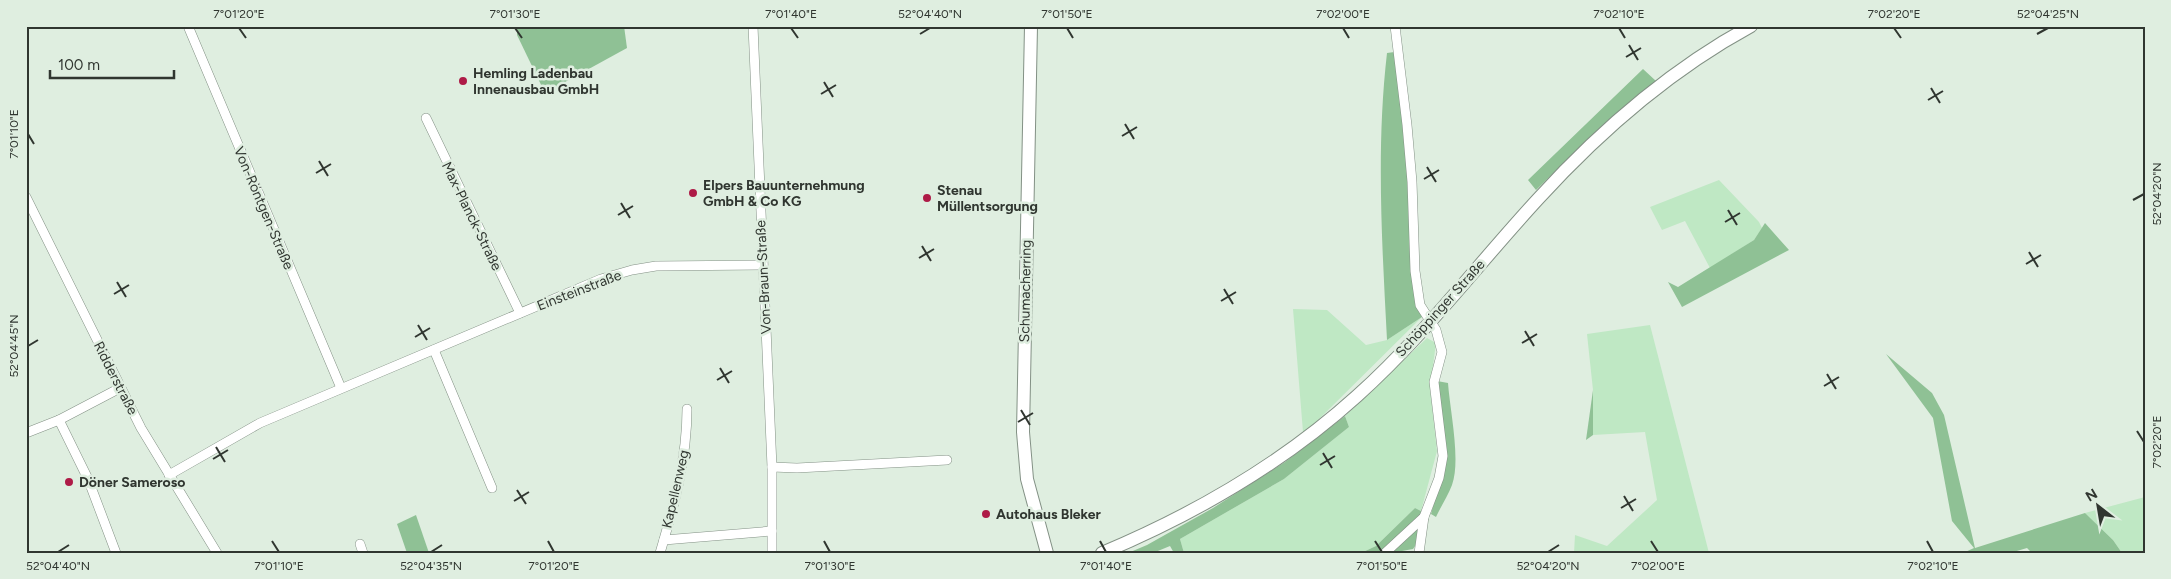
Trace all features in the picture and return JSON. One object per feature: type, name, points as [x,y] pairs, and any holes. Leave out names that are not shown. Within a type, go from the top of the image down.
[{"type":"main road","name":"Schumacherring","points":[[1031,26],[1023,432],[1027,479],[1047,553]]},
{"type":"main road","name":"Schöppinger Straße","points":[[1102,553],[1207,503],[1264,469],[1358,396],[1430,322],[1538,199],[1602,133],[1634,105],[1665,82],[1721,43],[1751,26]]},
{"type":"street","name":"Von-Röntgen-Straße","points":[[188,26],[341,388]]},
{"type":"street","name":"Von-Braun-Straße","points":[[753,26],[772,467],[772,553]]},
{"type":"street","points":[[1395,26],[1411,173],[1415,271],[1420,305],[1436,330],[1442,347],[1434,382],[1443,456],[1439,478],[1424,516],[1419,553]]},
{"type":"street","name":"Max-Planck-Straße","points":[[426,118],[520,314]]},
{"type":"street","name":"Ridderstraße","points":[[26,198],[120,388],[169,475],[217,553]]},
{"type":"street","name":"Einsteinstraße","points":[[169,475],[260,423],[600,279],[632,270],[656,266],[762,265]]},
{"type":"street","points":[[434,350],[492,488]]},
{"type":"street","points":[[26,433],[59,420],[120,388]]},
{"type":"street","name":"Kapellenweg","points":[[660,553],[682,472],[687,434],[687,409]]},
{"type":"street","points":[[59,420],[88,479],[116,553]]},
{"type":"street","points":[[772,467],[797,468],[947,460]]},
{"type":"street","points":[[1384,553],[1424,516]]},
{"type":"street","name":"Kapellenweg","points":[[664,540],[772,531]]},
{"type":"green space","points":[[517,26],[624,26],[627,48],[545,93],[517,35]]},
{"type":"green space","points":[[1402,51],[1411,128],[1413,290],[1422,317],[1387,340],[1381,196],[1382,124],[1387,53]]},
{"type":"green space","points":[[1643,69],[1656,81],[1601,127],[1536,190],[1528,180]]},
{"type":"green space","points":[[1719,180],[1759,222],[1762,228],[1754,240],[1710,268],[1685,221],[1662,230],[1650,207]]},
{"type":"green space","points":[[1765,223],[1789,250],[1682,307],[1668,282],[1678,287],[1754,240]]},
{"type":"green space","points":[[1293,309],[1327,310],[1366,345],[1387,340],[1422,317],[1314,424],[1303,432]]},
{"type":"green space","points":[[1650,325],[1709,553],[1574,553],[1575,535],[1607,546],[1657,500],[1645,432],[1593,435],[1593,390],[1587,334]]},
{"type":"green space","points":[[1427,338],[1436,343],[1430,388],[1437,451],[1421,511],[1415,508],[1376,546],[1361,553],[1184,553],[1180,539],[1284,479],[1349,427],[1345,416]]},
{"type":"green space","points":[[1886,354],[1932,393],[1944,415],[1975,548],[2085,513],[2113,540],[2122,553],[2032,553],[2027,548],[2010,553],[1963,553],[1974,548],[1952,521],[1933,418]]},
{"type":"green space","points":[[1437,381],[1448,383],[1455,462],[1452,485],[1436,517],[1431,514],[1445,461]]},
{"type":"green space","points":[[1593,390],[1593,435],[1586,440]]},
{"type":"green space","points":[[1345,416],[1349,427],[1284,479],[1180,539],[1184,553],[1174,553],[1170,546],[1153,553],[1128,553],[1147,545],[1213,508],[1285,462]]},
{"type":"green space","points":[[2145,497],[2145,553],[2122,553],[2113,540],[2085,513]]},
{"type":"green space","points":[[1415,508],[1421,511],[1420,539],[1413,549],[1391,553],[1361,553],[1376,546]]},
{"type":"green space","points":[[416,515],[429,553],[407,553],[397,524]]},
{"type":"place","name":"Hemling Ladenbau Innenausbau GmbH","points":[[463,81]]},
{"type":"place","name":"Elpers Bauunternehmung GmbH & Co KG","points":[[693,193]]},
{"type":"place","name":"Stenau Müllentsorgung","points":[[927,198]]},
{"type":"place","name":"Döner Sameroso","points":[[69,482]]},
{"type":"place","name":"Autohaus Bleker","points":[[986,514]]}]
